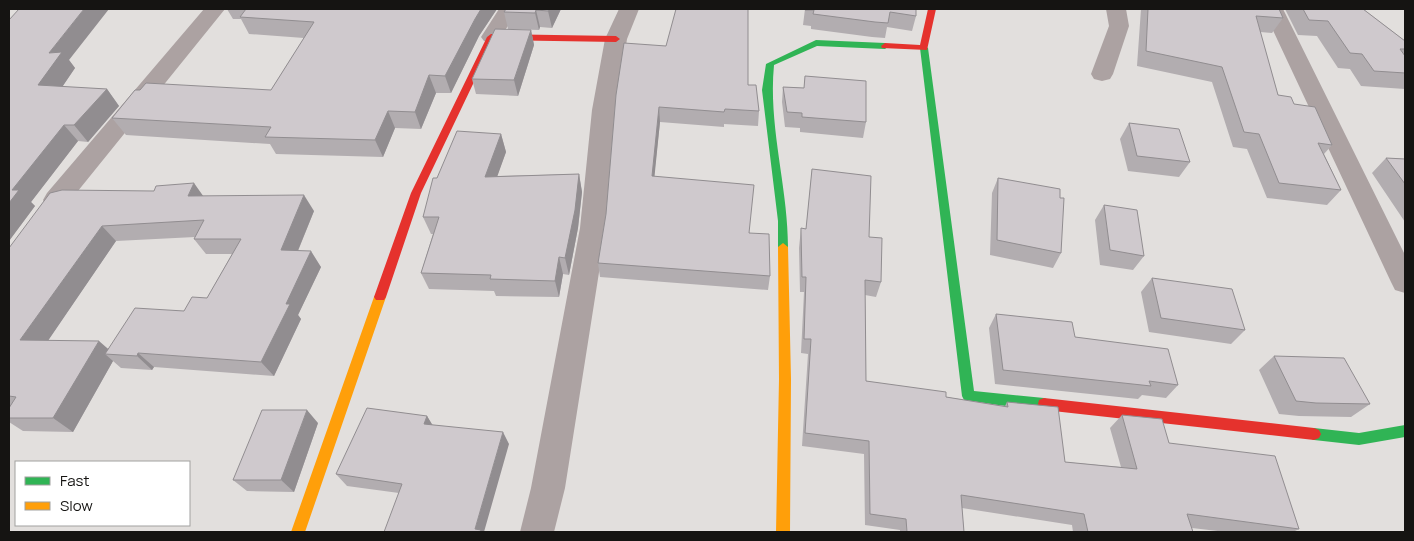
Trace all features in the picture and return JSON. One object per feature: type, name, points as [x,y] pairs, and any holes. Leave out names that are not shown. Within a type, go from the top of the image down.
[{"type":"street","points":[[56,205],[215,9]]},
{"type":"street","points":[[298,532],[416,193],[491,37],[509,9]]},
{"type":"street","points":[[537,532],[548,488],[593,228],[604,110],[616,39],[629,9]]},
{"type":"street","points":[[932,9],[924,48],[968,396],[1359,439],[1405,431]]},
{"type":"street","points":[[1102,74],[1119,26],[1116,9]]},
{"type":"street","points":[[1273,9],[1405,282]]},
{"type":"street","points":[[491,37],[616,39]]},
{"type":"street","points":[[783,532],[785,379],[783,221],[767,90],[770,64],[816,43],[924,48]]},
{"type":"building","points":[[19,9],[84,9],[49,53],[62,52],[38,85],[107,89],[74,125],[64,125],[12,190],[19,190],[9,203],[9,20]]},
{"type":"building","points":[[246,9],[481,9],[445,76],[429,75],[415,112],[388,111],[375,140],[265,137],[271,127],[112,118],[135,90],[140,90],[146,83],[271,90],[314,22],[240,17]]},
{"type":"building","points":[[506,9],[549,9],[548,11],[536,10],[535,13],[504,12]]},
{"type":"building","points":[[676,9],[748,9],[748,85],[756,85],[759,111],[725,109],[724,112],[659,107],[652,176],[754,185],[749,233],[769,234],[770,276],[598,263],[606,214],[616,95],[624,43],[666,46]]},
{"type":"building","points":[[805,9],[916,9],[916,16],[890,12],[888,23],[813,14],[814,10]]},
{"type":"building","points":[[1148,9],[1279,9],[1283,18],[1256,16],[1278,95],[1291,97],[1294,104],[1315,107],[1332,145],[1318,143],[1341,190],[1279,183],[1259,134],[1244,132],[1222,67],[1146,51]]},
{"type":"building","points":[[1303,9],[1363,9],[1405,41],[1405,49],[1400,49],[1405,56],[1405,73],[1374,71],[1362,54],[1350,53],[1328,21],[1309,20]]},
{"type":"building","points":[[495,29],[531,30],[514,80],[472,79]]},
{"type":"building","points":[[805,76],[866,81],[866,122],[802,117],[802,113],[787,112],[783,87],[804,88]]},
{"type":"building","points":[[1129,123],[1179,129],[1190,162],[1137,156]]},
{"type":"building","points":[[457,131],[501,134],[485,177],[579,174],[575,210],[565,258],[559,257],[555,281],[490,279],[491,275],[421,273],[439,217],[423,217],[433,178],[437,178]]},
{"type":"building","points":[[1386,158],[1405,159],[1405,184]]},
{"type":"building","points":[[812,169],[871,176],[869,237],[882,238],[881,282],[865,280],[866,381],[946,392],[946,397],[1008,407],[1007,402],[1058,407],[1065,462],[1137,469],[1122,415],[1162,419],[1169,443],[1275,456],[1299,529],[1187,514],[1193,532],[1088,532],[1084,514],[961,495],[964,532],[907,532],[906,519],[870,514],[869,441],[805,433],[811,339],[804,339],[806,277],[802,277],[801,228],[806,229]]},
{"type":"building","points":[[998,178],[1060,189],[1060,198],[1064,198],[1061,253],[997,240]]},
{"type":"building","points":[[194,183],[188,196],[304,195],[281,250],[311,251],[286,304],[290,304],[261,362],[138,353],[137,356],[105,354],[135,308],[184,311],[192,297],[207,298],[241,239],[194,239],[204,220],[102,226],[20,340],[99,341],[53,418],[9,418],[9,408],[16,397],[9,396],[9,248],[50,193],[62,190],[154,191],[156,186]]},
{"type":"building","points":[[1104,205],[1137,210],[1144,256],[1110,250]]},
{"type":"building","points":[[1152,278],[1232,289],[1245,330],[1161,318]]},
{"type":"building","points":[[996,314],[1072,322],[1075,337],[1168,349],[1178,385],[1149,381],[1151,386],[1003,370]]},
{"type":"building","points":[[1274,356],[1344,358],[1370,404],[1296,401]]},
{"type":"building","points":[[367,408],[427,416],[424,424],[503,432],[475,529],[481,530],[480,532],[384,532],[402,484],[336,474]]},
{"type":"building","points":[[262,410],[307,410],[281,480],[233,480]]},
{"type":"traffic: fast","points":[[783,247],[783,221],[767,90],[770,64],[816,43],[885,46]]},
{"type":"traffic: fast","points":[[924,48],[968,396],[1044,404]]},
{"type":"traffic: fast","points":[[1314,434],[1359,439],[1405,431]]},
{"type":"traffic: slow","points":[[783,247],[785,379],[783,532]]},
{"type":"traffic: slow","points":[[298,532],[380,297]]},
{"type":"traffic: jam","points":[[885,46],[924,48],[932,9]]},
{"type":"traffic: jam","points":[[380,297],[416,193],[491,37],[616,39]]},
{"type":"traffic: jam","points":[[1044,404],[1314,434]]}]
